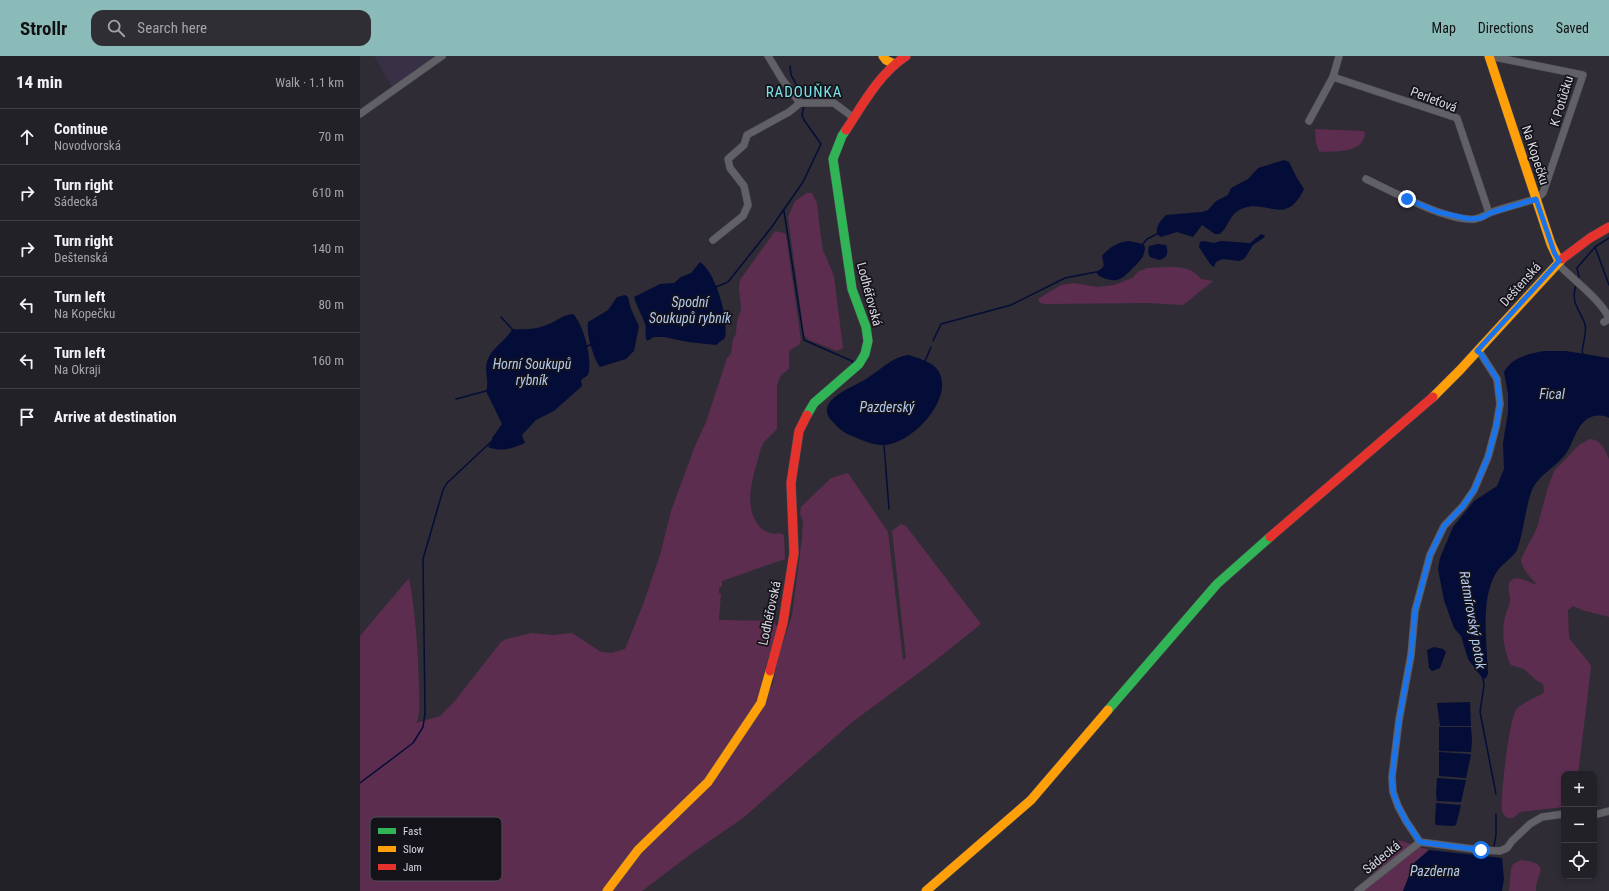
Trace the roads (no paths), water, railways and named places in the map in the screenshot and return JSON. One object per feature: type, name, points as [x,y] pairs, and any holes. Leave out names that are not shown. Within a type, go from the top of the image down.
[{"type":"street","points":[[360,114],[442,56]]},
{"type":"street","points":[[768,56],[782,79],[800,103]]},
{"type":"street","points":[[883,56],[886,60],[894,64]]},
{"type":"street","name":"Lodhéřovská","points":[[607,891],[638,850],[708,782],[761,703],[783,623],[794,553],[791,483],[800,431],[814,403],[859,364],[865,354],[868,341],[866,326],[852,289],[833,159],[842,136],[877,83],[894,64],[906,56]]},
{"type":"street","points":[[1309,121],[1333,77],[1339,56]]},
{"type":"street","name":"Na Kopečku","points":[[1489,56],[1554,252],[1559,261]]},
{"type":"street","name":"K Potůčku","points":[[1489,56],[1583,75],[1543,193],[1536,199]]},
{"type":"street","name":"Perleťová","points":[[1333,77],[1457,118],[1490,213]]},
{"type":"street","points":[[713,240],[743,216],[748,206],[744,186],[730,168],[728,158],[744,145],[747,135],[789,112],[800,103],[834,103],[854,118]]},
{"type":"street","points":[[1366,179],[1438,212],[1469,219],[1481,218],[1490,213],[1536,199]]},
{"type":"street","points":[[1559,261],[1590,238],[1609,227]]},
{"type":"street","name":"Deštenská","points":[[926,891],[1031,800],[1217,584],[1434,396],[1559,261],[1561,267],[1595,299],[1607,314],[1609,319],[1604,322]]},
{"type":"street","name":"Sádecká","points":[[1358,891],[1420,842],[1398,806],[1393,792],[1393,770],[1399,720],[1411,655],[1415,611],[1430,555],[1444,526],[1463,506],[1474,490],[1488,457],[1496,427],[1500,404],[1497,379],[1481,354],[1477,351]]},
{"type":"street","points":[[1597,814],[1609,811]]},
{"type":"street","points":[[1420,842],[1500,851],[1507,848],[1530,824],[1542,817],[1561,814]]},
{"type":"water","points":[[1284,160],[1289,162],[1304,189],[1289,208],[1281,210],[1256,206],[1246,207],[1234,214],[1220,234],[1215,234],[1202,225],[1193,237],[1177,232],[1161,237],[1157,234],[1157,228],[1166,215],[1202,212],[1208,210],[1216,201],[1228,195],[1231,188],[1248,179],[1258,168]]},
{"type":"water","points":[[1261,234],[1265,237],[1253,245],[1245,258],[1240,261],[1222,259],[1216,262],[1214,267],[1210,264],[1199,247],[1200,242],[1204,241],[1214,243],[1221,241],[1250,243]]},
{"type":"water","points":[[1129,241],[1143,244],[1145,247],[1139,262],[1127,274],[1119,279],[1111,280],[1099,276],[1096,272],[1104,266],[1102,256],[1114,246],[1122,242]]},
{"type":"water","points":[[1158,244],[1166,245],[1167,250],[1167,255],[1159,260],[1150,257],[1148,253],[1149,246]]},
{"type":"water","name":"Spodní Soukupů rybník","points":[[700,262],[706,267],[720,297],[725,320],[725,338],[716,345],[688,342],[664,337],[654,337],[647,341],[645,324],[634,297],[660,284],[674,283],[681,277],[691,273]]},
{"type":"water","points":[[625,295],[628,297],[631,309],[639,326],[634,351],[626,359],[600,367],[591,345],[588,333],[588,322],[608,310],[617,297]]},
{"type":"water","name":"Horní Soukupů rybník","points":[[573,314],[581,326],[588,352],[588,375],[581,380],[582,386],[554,411],[536,420],[522,435],[525,443],[506,449],[488,447],[492,441],[492,438],[502,424],[486,391],[486,367],[490,355],[507,337],[512,329],[536,328]]},
{"type":"water","name":"Fical","points":[[1544,351],[1566,351],[1609,358],[1609,418],[1605,416],[1591,417],[1582,423],[1567,452],[1539,479],[1532,490],[1517,550],[1501,566],[1491,584],[1486,608],[1488,674],[1486,678],[1483,679],[1468,659],[1461,636],[1454,628],[1444,600],[1438,569],[1440,558],[1453,527],[1474,501],[1497,486],[1504,469],[1503,443],[1508,412],[1508,394],[1504,372],[1511,363],[1521,357]]},
{"type":"water","name":"Pazderský","points":[[908,355],[925,361],[937,369],[942,383],[941,395],[936,407],[918,429],[895,443],[877,445],[849,435],[837,427],[828,414],[827,408],[836,396],[866,379],[891,361]]},
{"type":"water","points":[[1434,647],[1443,649],[1446,652],[1440,668],[1432,671],[1429,668],[1427,650]]},
{"type":"water","points":[[1470,702],[1471,726],[1440,726],[1437,703]]},
{"type":"water","points":[[1439,727],[1471,727],[1471,752],[1439,751]]},
{"type":"water","points":[[1439,752],[1470,754],[1466,778],[1439,776]]},
{"type":"water","points":[[1437,778],[1466,780],[1461,802],[1437,801]]},
{"type":"water","points":[[1436,803],[1461,805],[1456,825],[1436,825]]},
{"type":"water","name":"Pazderna","points":[[1429,850],[1502,858],[1504,879],[1502,891],[1403,891],[1414,863]]},
{"type":"waterway","points":[[790,66],[791,75],[805,100]]},
{"type":"waterway","points":[[716,287],[728,282],[771,228],[803,182],[821,144],[804,120],[802,115],[804,106]]},
{"type":"waterway","points":[[784,211],[804,340],[852,361],[854,364]]},
{"type":"waterway","points":[[1143,244],[1147,239],[1157,234]]},
{"type":"waterway","name":"Ratmírovský potok","points":[[1609,238],[1595,247],[1609,285]]},
{"type":"waterway","points":[[1578,280],[1579,277],[1577,268],[1595,247]]},
{"type":"waterway","points":[[933,341],[941,324],[1011,305],[1065,278],[1096,272]]},
{"type":"waterway","points":[[1576,285],[1574,291],[1575,302],[1585,324],[1583,354]]},
{"type":"waterway","points":[[501,317],[512,329]]},
{"type":"waterway","points":[[586,347],[593,343]]},
{"type":"waterway","points":[[925,361],[931,347]]},
{"type":"waterway","points":[[456,399],[486,391]]},
{"type":"waterway","points":[[360,783],[413,743],[423,727],[425,713],[423,559],[443,490],[447,483],[493,440]]},
{"type":"waterway","points":[[884,445],[889,509]]},
{"type":"waterway","name":"Ratmírovský potok","points":[[1483,678],[1484,685],[1480,712],[1496,794]]},
{"type":"waterway","name":"Ratmírovský potok","points":[[1494,846],[1496,835],[1496,814]]},
{"type":"district","name":"RADOUŇKA","points":[[804,92]]}]
